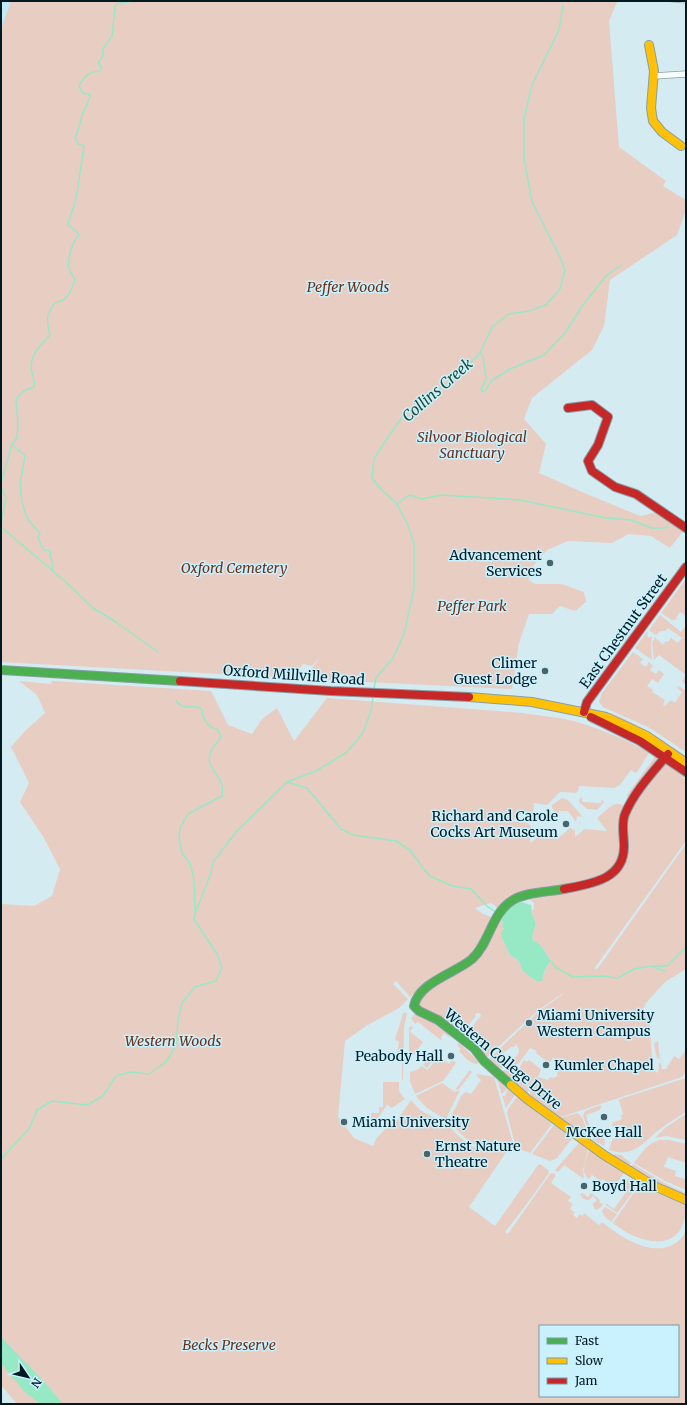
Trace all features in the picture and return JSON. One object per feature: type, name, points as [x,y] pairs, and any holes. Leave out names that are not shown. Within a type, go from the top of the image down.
[{"type":"main road","points":[[649,45],[653,58],[654,76],[650,110],[652,119],[662,132],[681,146]]},
{"type":"main road","points":[[568,408],[592,405],[608,417],[598,444],[588,461],[592,471],[615,487],[641,497],[686,528]]},
{"type":"main road","name":"East Chestnut Street","points":[[584,712],[587,702],[686,567]]},
{"type":"main road","name":"Oxford Millville Road","points":[[1,670],[532,702],[606,717],[634,729],[667,754]]},
{"type":"main road","points":[[667,754],[686,763]]},
{"type":"main road","points":[[667,754],[686,772]]},
{"type":"main road","name":"Western College Drive","points":[[667,754],[627,810],[623,824],[625,850],[624,856],[618,867],[599,881],[592,884],[522,896],[512,900],[504,908],[482,948],[477,954],[466,963],[420,993],[414,1002],[414,1006],[419,1011],[438,1020],[474,1048],[484,1061],[527,1099],[574,1134],[627,1170],[654,1186],[686,1200]]},
{"type":"street","points":[[654,76],[686,74]]},
{"type":"shaded area","points":[[1,1],[11,1],[1,29]]},
{"type":"shaded area","points":[[522,902],[531,905],[532,914],[536,923],[532,938],[538,943],[551,961],[545,970],[542,981],[538,982],[522,970],[519,961],[509,954],[501,933],[504,929],[502,927],[503,923],[501,918],[505,912],[515,904]]},
{"type":"shaded area","points":[[1,1337],[49,1387],[63,1404],[40,1404],[25,1392],[1,1364]]},
{"type":"green space","points":[[11,1],[616,1],[617,2],[609,21],[619,147],[666,181],[663,186],[686,200],[686,210],[677,235],[610,280],[604,326],[592,350],[532,398],[524,419],[546,444],[539,473],[640,516],[658,512],[684,530],[670,548],[651,536],[629,534],[612,543],[568,541],[547,550],[533,566],[529,574],[529,580],[535,584],[562,584],[584,592],[586,602],[575,611],[560,606],[552,614],[529,614],[519,643],[512,689],[304,679],[321,656],[312,666],[303,664],[292,678],[1,662],[1,29]]},
{"type":"green space","points":[[686,579],[686,616],[680,612],[676,618],[678,619],[672,620],[661,613]]},
{"type":"green space","points":[[660,615],[681,632],[686,625],[686,675],[659,655],[654,660],[652,643],[655,637],[663,645],[671,638],[678,643],[682,638],[668,628],[665,631],[660,631],[656,635],[649,630]]},
{"type":"green space","points":[[647,632],[647,636],[649,638],[652,636],[652,660],[635,648]]},
{"type":"green space","points":[[633,652],[643,659],[640,663],[646,667],[649,662],[653,666],[650,670],[656,674],[659,670],[664,674],[658,683],[652,679],[647,686],[653,690],[652,692],[665,700],[663,705],[666,706],[670,701],[675,703],[682,692],[677,688],[679,686],[686,691],[686,752],[648,727],[603,707],[599,702],[602,693]]},
{"type":"green space","points":[[686,675],[686,685],[682,681]]},
{"type":"green space","name":"Western Woods","points":[[19,681],[51,684],[52,681],[211,691],[228,725],[252,734],[262,719],[277,708],[294,741],[327,698],[522,713],[566,719],[601,730],[649,753],[637,772],[635,773],[631,770],[620,785],[614,788],[579,786],[576,793],[560,792],[547,805],[534,803],[533,815],[529,818],[524,812],[512,821],[528,823],[531,827],[530,843],[550,828],[552,830],[555,828],[557,831],[557,839],[570,828],[575,831],[575,837],[585,829],[607,831],[597,818],[610,807],[621,804],[624,807],[621,855],[611,870],[596,879],[518,894],[499,909],[491,903],[475,908],[492,918],[489,924],[490,927],[480,946],[465,961],[422,987],[410,997],[396,981],[393,984],[408,999],[399,1008],[366,1026],[345,1041],[338,1117],[354,1138],[373,1146],[376,1139],[394,1119],[391,1125],[394,1127],[397,1120],[400,1121],[398,1119],[411,1100],[420,1110],[447,1125],[470,1146],[507,1151],[469,1207],[495,1226],[540,1164],[548,1170],[549,1173],[505,1232],[508,1234],[550,1174],[553,1173],[556,1175],[551,1183],[571,1197],[568,1201],[573,1204],[570,1209],[575,1212],[573,1215],[577,1218],[580,1214],[582,1216],[584,1213],[599,1225],[602,1222],[633,1242],[656,1248],[667,1247],[677,1242],[686,1232],[686,1404],[17,1404],[1,1385],[1,904],[34,906],[52,896],[60,869],[44,838],[20,802],[29,783],[11,747],[25,731],[45,713],[37,695]]},
{"type":"green space","points":[[611,713],[650,732],[686,756],[686,758],[610,714]]},
{"type":"green space","points":[[655,757],[660,760],[628,798],[627,795]]},
{"type":"green space","points":[[665,763],[686,779],[686,841],[594,969],[598,968],[686,844],[686,969],[665,982],[646,1003],[643,1009],[649,1018],[653,1070],[658,1073],[659,1063],[661,1063],[662,1069],[666,1069],[674,1056],[679,1059],[686,1050],[686,1071],[682,1077],[558,1118],[529,1096],[534,1081],[538,1077],[548,1080],[550,1077],[554,1078],[557,1076],[558,1070],[555,1067],[559,1062],[553,1058],[549,1063],[536,1053],[537,1051],[530,1048],[515,1066],[512,1059],[519,1052],[516,1044],[514,1047],[511,1047],[502,1054],[505,1059],[510,1060],[512,1067],[497,1068],[488,1060],[537,1013],[563,993],[536,1012],[486,1058],[485,1055],[464,1038],[480,1018],[481,1015],[479,1013],[475,1014],[475,1017],[461,1035],[420,1006],[420,999],[426,992],[467,967],[496,930],[501,918],[503,923],[502,927],[504,929],[503,941],[509,954],[519,961],[522,970],[543,976],[548,964],[551,961],[538,943],[532,938],[536,923],[531,911],[534,909],[534,903],[529,899],[540,898],[541,895],[586,888],[624,863],[628,852],[626,823],[632,806]]},
{"type":"green space","points":[[582,797],[582,802],[601,803],[602,799],[604,802],[597,810],[587,809],[579,802],[579,799]]},
{"type":"green space","points":[[562,798],[568,800],[583,817],[577,816],[576,822],[568,811],[559,811],[558,819],[552,805]]},
{"type":"green space","points":[[406,1012],[402,1080],[402,1060],[393,1060],[393,1056],[397,1054],[399,1042],[395,1039],[403,1014]]},
{"type":"green space","points":[[416,1013],[447,1030],[445,1032],[450,1036],[449,1037],[444,1033],[441,1037],[442,1041],[418,1022],[415,1024],[411,1018]]},
{"type":"green space","points":[[411,1026],[413,1027],[410,1032],[423,1042],[414,1055],[409,1053],[409,1028]]},
{"type":"green space","points":[[657,1041],[659,1043],[659,1059],[657,1058],[654,1044]]},
{"type":"green space","points":[[459,1043],[479,1062],[477,1064],[470,1061],[459,1051],[461,1049],[457,1045]]},
{"type":"green space","points":[[433,1050],[438,1054],[427,1068],[423,1065]]},
{"type":"green space","points":[[438,1056],[449,1064],[452,1060],[456,1063],[443,1081],[415,1094],[410,1081],[410,1072],[419,1069],[421,1066],[428,1070]]},
{"type":"green space","points":[[524,1060],[527,1062],[529,1060],[541,1069],[539,1075],[532,1082],[527,1095],[523,1091],[518,1078],[521,1064]]},
{"type":"green space","points":[[513,1069],[517,1072],[519,1087],[500,1071]]},
{"type":"green space","points":[[470,1070],[472,1072],[459,1089],[455,1090]]},
{"type":"green space","points":[[477,1074],[494,1077],[514,1147],[473,1144],[459,1132],[451,1121],[452,1114],[460,1097],[466,1092],[471,1094],[481,1080]]},
{"type":"green space","points":[[686,1078],[686,1111],[656,1132],[639,1147],[626,1152],[609,1150],[612,1140],[623,1131],[621,1125],[613,1127],[612,1123],[622,1119],[621,1115],[623,1114],[620,1099]]},
{"type":"green space","points":[[497,1079],[507,1089],[502,1094],[503,1096],[505,1096],[508,1089],[515,1095],[506,1108]]},
{"type":"green space","points":[[383,1082],[399,1082],[399,1091],[405,1099],[392,1108],[387,1105],[371,1128],[371,1113],[379,1113],[379,1107],[383,1107]]},
{"type":"green space","points":[[442,1083],[455,1092],[460,1090],[447,1120],[426,1107],[416,1096]]},
{"type":"green space","points":[[517,1097],[552,1124],[530,1153],[516,1148],[507,1113],[508,1109]]},
{"type":"green space","points":[[601,1105],[600,1110],[586,1115],[590,1129],[588,1129],[583,1116],[585,1111]]},
{"type":"green space","points":[[577,1113],[582,1117],[588,1134],[585,1135],[577,1129],[576,1130],[560,1118]]},
{"type":"green space","points":[[686,1114],[686,1140],[666,1136],[655,1138],[665,1128]]},
{"type":"green space","points":[[554,1125],[572,1139],[557,1158],[550,1161],[532,1154]]},
{"type":"green space","points":[[597,1136],[603,1137],[605,1141],[604,1146],[592,1139]]},
{"type":"green space","points":[[669,1140],[686,1144],[686,1163],[668,1157],[664,1167],[676,1171],[675,1176],[685,1179],[686,1176],[686,1190],[665,1181],[634,1163],[648,1146],[655,1141]]},
{"type":"green space","points":[[579,1143],[588,1149],[583,1170],[584,1179],[564,1165],[558,1172],[555,1170]]},
{"type":"green space","points":[[589,1150],[624,1173],[614,1187],[603,1179],[601,1181],[592,1175],[589,1179],[586,1176],[584,1166]]},
{"type":"green space","points":[[614,1154],[621,1155],[631,1163],[629,1166],[613,1156]]},
{"type":"green space","points":[[633,1164],[666,1184],[686,1193],[686,1197],[661,1185],[630,1167]]},
{"type":"green space","points":[[631,1179],[635,1189],[617,1213],[606,1205],[607,1204],[614,1209],[627,1191],[619,1185],[617,1189],[616,1188],[620,1183],[622,1185],[626,1180]]},
{"type":"green space","points":[[633,1179],[656,1193],[686,1205],[684,1221],[678,1232],[670,1239],[660,1241],[636,1237],[613,1223],[637,1188]]},
{"type":"green space","points":[[582,1193],[588,1197],[591,1193],[600,1200],[599,1202],[603,1204],[596,1210],[593,1204],[597,1200],[593,1196],[589,1200],[586,1200],[581,1197],[582,1196],[580,1195]]},
{"type":"green space","points":[[605,1207],[617,1214],[611,1222],[604,1216],[602,1211]]},
{"type":"waterway","points":[[1,483],[12,444],[17,438],[18,423],[16,399],[25,390],[34,387],[31,363],[37,350],[50,335],[48,325],[50,310],[56,302],[64,300],[67,297],[75,280],[70,271],[69,258],[72,247],[79,235],[68,225],[74,205],[84,146],[78,144],[75,137],[90,95],[83,93],[79,86],[88,74],[101,71],[101,66],[98,63],[103,56],[103,49],[112,36],[115,6],[119,3],[136,1]]},
{"type":"waterway","name":"Collins Creek","points":[[374,689],[376,678],[393,658],[404,634],[414,588],[414,544],[408,525],[397,504],[372,478],[374,459],[403,416],[459,374],[480,353],[492,327],[509,314],[529,311],[546,305],[560,289],[565,271],[561,259],[532,202],[524,158],[524,119],[532,85],[559,30],[563,6]]},
{"type":"waterway","points":[[480,354],[483,356],[486,379],[481,390],[483,392],[486,390],[491,381],[510,369],[544,355],[565,333],[583,305],[606,276],[621,265]]},
{"type":"waterway","points":[[12,444],[25,456],[20,484],[22,503],[28,520],[40,533],[38,537],[41,545],[45,551],[48,550],[51,552],[50,555],[53,564],[52,570]]},
{"type":"waterway","points":[[1,487],[6,498],[1,523]]},
{"type":"waterway","points":[[397,504],[410,495],[422,499],[441,495],[520,500],[606,518],[631,520],[652,528],[665,528],[668,526]]},
{"type":"waterway","points":[[1,527],[67,583],[93,608],[116,622],[158,652]]},
{"type":"waterway","name":"Collins Creek","points":[[1,1159],[29,1129],[37,1110],[52,1101],[87,1105],[103,1096],[116,1076],[130,1072],[149,1074],[166,1062],[176,1045],[178,1020],[182,1003],[195,987],[216,981],[222,968],[217,954],[194,919],[211,873],[213,862],[236,832],[287,782],[316,771],[347,752],[363,733],[371,711],[373,697]]},
{"type":"waterway","points":[[176,701],[181,706],[198,707],[202,710],[207,723],[211,727],[218,730],[221,736],[211,751],[209,759],[221,782],[222,796],[188,814],[180,828],[179,838],[182,853],[190,863],[194,880],[195,911]]},
{"type":"waterway","points":[[287,782],[307,788],[341,829],[353,835],[396,841],[410,850],[430,876],[452,886],[471,889],[487,906],[497,913]]},
{"type":"waterway","points":[[551,961],[555,967],[573,977],[603,976],[618,978],[634,969],[651,966],[667,966],[686,947]]},
{"type":"waterway","points":[[653,967],[665,971]]},
{"type":"railway","points":[[672,1],[686,2]]},
{"type":"traffic: fast","points":[[1,670],[180,681]]},
{"type":"traffic: fast","points":[[511,1085],[484,1061],[474,1048],[438,1020],[419,1011],[414,1006],[417,998],[430,985],[472,959],[483,945],[500,912],[513,900],[525,895],[564,889]]},
{"type":"traffic: slow","points":[[649,45],[654,71],[651,108],[653,121],[662,132],[681,146]]},
{"type":"traffic: slow","points":[[469,697],[532,702],[606,717],[647,736],[686,763]]},
{"type":"traffic: slow","points":[[511,1085],[527,1099],[604,1155],[654,1186],[686,1200]]},
{"type":"traffic: jam","points":[[568,408],[592,405],[608,417],[598,445],[588,461],[592,471],[615,487],[636,494],[686,528]]},
{"type":"traffic: jam","points":[[584,712],[587,702],[686,567]]},
{"type":"traffic: jam","points":[[180,681],[331,691],[469,697]]},
{"type":"traffic: jam","points":[[591,717],[640,741],[686,772]]},
{"type":"traffic: jam","points":[[564,889],[595,882],[612,873],[619,866],[623,857],[623,826],[625,814],[633,798],[668,754]]},
{"type":"place","name":"Advancement Services","points":[[550,563]]},
{"type":"place","name":"Climer Guest Lodge","points":[[545,671]]},
{"type":"place","name":"Richard and Carole Cocks Art Museum","points":[[566,824]]},
{"type":"place","name":"Miami University Western Campus","points":[[529,1023]]},
{"type":"place","name":"Peabody Hall","points":[[451,1056]]},
{"type":"place","name":"Kumler Chapel","points":[[546,1065]]},
{"type":"place","name":"McKee Hall","points":[[604,1117]]},
{"type":"place","name":"Miami University","points":[[344,1122]]},
{"type":"place","name":"Ernst Nature Theatre","points":[[427,1154]]},
{"type":"place","name":"Boyd Hall","points":[[584,1186]]},
{"type":"park label","name":"Peffer Woods","points":[[348,287]]},
{"type":"park label","name":"Silvoor Biological Sanctuary","points":[[472,446]]},
{"type":"park label","name":"Oxford Cemetery","points":[[234,568]]},
{"type":"park label","name":"Peffer Park","points":[[472,606]]},
{"type":"park label","name":"Becks Preserve","points":[[229,1345]]}]
